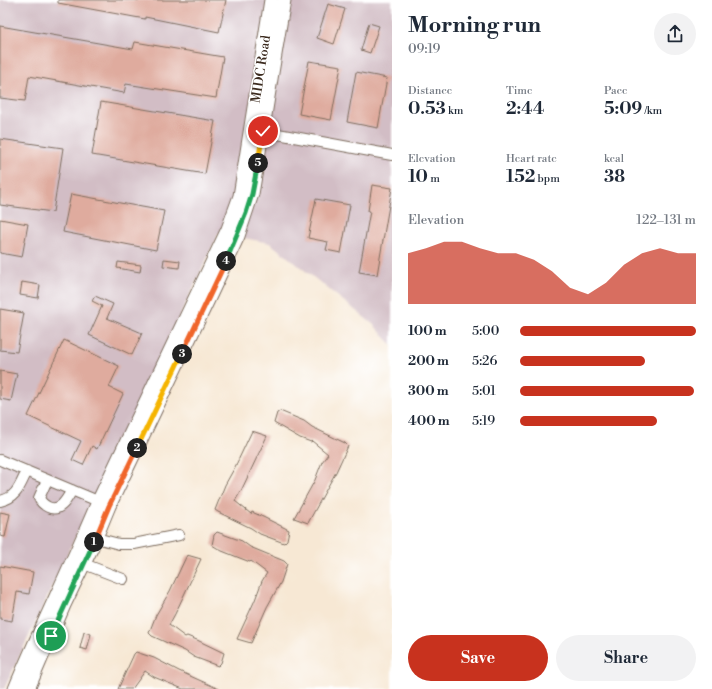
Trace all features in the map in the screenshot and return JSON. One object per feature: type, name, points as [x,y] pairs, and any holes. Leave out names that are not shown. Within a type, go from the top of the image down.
[{"type":"main road","name":"MIDC Road","points":[[15,689],[53,600],[82,542],[104,504],[238,236],[252,194],[257,130],[272,0]]},
{"type":"main road","name":"MIDC Road","points":[[257,130],[284,0]]},
{"type":"main road","name":"MIDC Road","points":[[28,689],[64,605],[96,538],[104,504]]},
{"type":"street","points":[[257,130],[392,155]]},
{"type":"street","points":[[0,460],[104,504]]},
{"type":"street","points":[[0,500],[7,500],[15,494],[27,471]]},
{"type":"street","points":[[47,480],[39,498],[41,502],[51,509],[60,507],[72,490]]},
{"type":"street","points":[[96,538],[119,544],[134,544],[179,535]]},
{"type":"street","points":[[84,564],[123,579]]},
{"type":"shaded area","points":[[0,0],[392,0],[392,345],[374,325],[270,243],[219,233],[4,689],[0,689]]},
{"type":"building","points":[[58,0],[226,0],[219,32],[145,17],[145,19],[58,3]]},
{"type":"building","points":[[328,4],[345,9],[334,44],[317,38]]},
{"type":"building","points":[[369,23],[379,26],[370,53],[361,50]]},
{"type":"building","points":[[0,26],[133,49],[135,42],[223,57],[216,98],[126,84],[124,93],[29,76],[25,101],[0,98]]},
{"type":"building","points":[[309,61],[341,66],[331,120],[299,114]]},
{"type":"building","points":[[356,72],[387,78],[378,128],[347,122]]},
{"type":"building","points":[[101,102],[215,121],[205,174],[92,155]]},
{"type":"building","points":[[0,139],[63,148],[53,212],[0,205]]},
{"type":"building","points":[[372,185],[392,188],[377,275],[359,272],[370,211],[368,211]]},
{"type":"building","points":[[71,194],[164,211],[156,250],[63,232]]},
{"type":"building","points":[[316,199],[350,205],[341,253],[326,250],[328,242],[308,238]]},
{"type":"building","points":[[0,219],[28,224],[22,257],[0,253]]},
{"type":"building","points":[[164,259],[180,261],[179,268],[163,266]]},
{"type":"building","points":[[118,262],[141,265],[140,272],[117,268]]},
{"type":"building","points":[[22,282],[40,285],[38,298],[20,295]]},
{"type":"building","points":[[95,296],[113,304],[107,318],[142,333],[132,355],[89,335],[102,306],[92,301]]},
{"type":"building","points":[[0,309],[24,313],[17,352],[0,350]]},
{"type":"building","points":[[64,340],[119,366],[109,387],[123,394],[97,449],[92,446],[83,465],[72,460],[81,441],[28,416]]},
{"type":"building","points":[[0,371],[17,374],[11,401],[0,399]]},
{"type":"building","points":[[280,411],[304,421],[312,427],[345,443],[348,446],[336,472],[308,523],[294,518],[315,480],[322,462],[328,454],[312,441],[311,442],[300,438],[274,423],[277,413]]},
{"type":"building","points":[[252,431],[267,436],[235,501],[251,514],[252,512],[289,530],[287,540],[284,543],[260,534],[215,510],[225,485]]},
{"type":"building","points":[[0,512],[10,514],[5,537],[0,536]]},
{"type":"building","points":[[217,532],[242,541],[250,547],[284,561],[287,564],[281,582],[267,607],[251,643],[237,639],[262,581],[267,573],[251,561],[250,562],[222,551],[212,545],[214,535]]},
{"type":"building","points":[[187,555],[201,559],[169,625],[185,637],[187,636],[197,640],[224,653],[221,663],[218,666],[194,657],[185,651],[152,636],[149,633],[156,615],[170,591]]},
{"type":"building","points":[[0,566],[33,572],[29,594],[17,592],[12,621],[0,619]]},
{"type":"building","points":[[84,632],[91,634],[87,650],[80,648]]},
{"type":"building","points":[[136,652],[154,658],[219,689],[183,689],[154,677],[145,671],[132,689],[118,689]]},
{"type":"route","points":[[51,636],[109,506],[238,236],[252,194],[263,131]]}]
